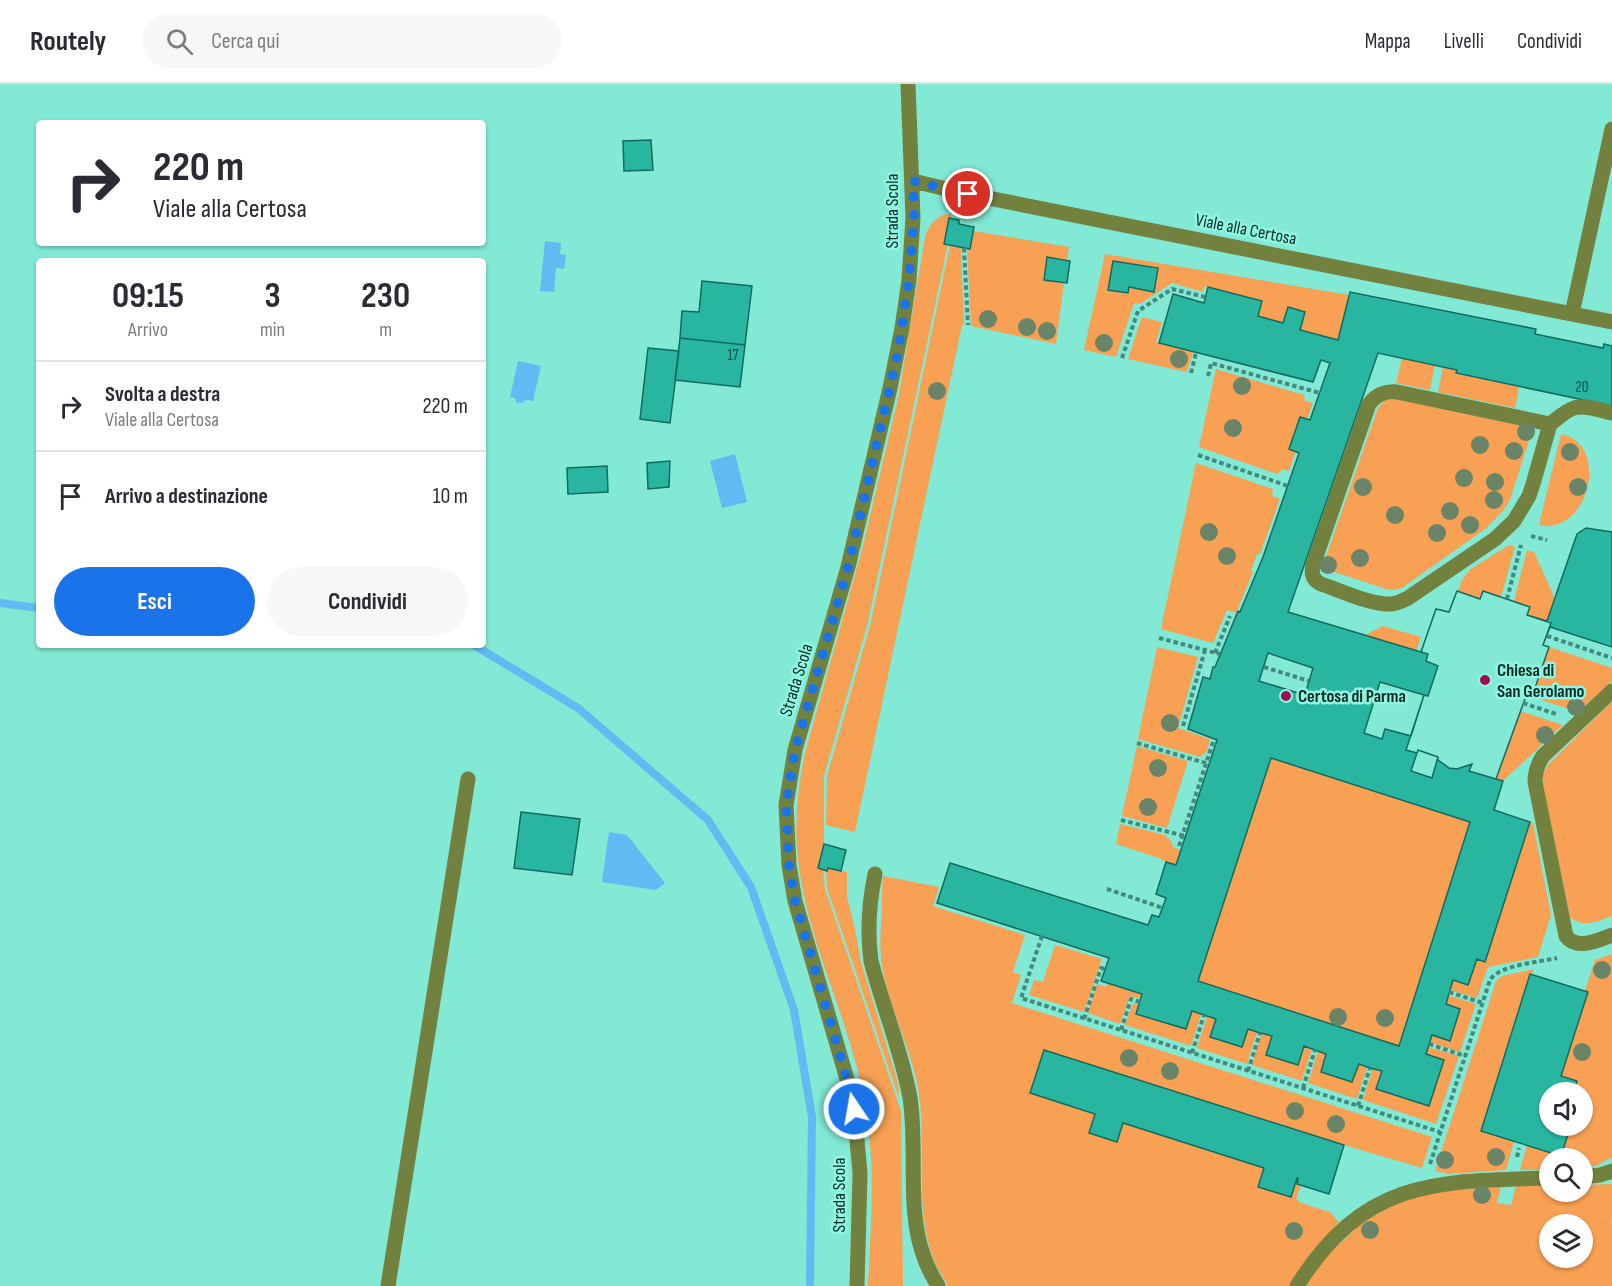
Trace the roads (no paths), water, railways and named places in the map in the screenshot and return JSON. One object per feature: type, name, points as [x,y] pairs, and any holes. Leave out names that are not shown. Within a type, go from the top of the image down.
[{"type":"street","name":"Strada Scola","points":[[857,1286],[860,1173],[854,1109],[795,901],[788,855],[786,805],[795,750],[848,567],[897,357],[909,280],[914,218],[908,84]]},
{"type":"street","points":[[1572,314],[1612,129]]},
{"type":"street","name":"Viale alla Certosa","points":[[913,181],[1612,322]]},
{"type":"street","points":[[1550,424],[1397,392],[1388,391],[1374,398],[1369,404],[1312,565],[1313,577],[1321,584],[1372,601],[1390,604],[1408,598],[1495,539],[1514,521],[1533,484],[1550,424],[1576,407],[1612,413]]},
{"type":"street","points":[[1612,691],[1543,756],[1535,772],[1536,792],[1564,931],[1569,940],[1574,943],[1588,943],[1612,935]]},
{"type":"street","points":[[388,1286],[468,779]]},
{"type":"street","points":[[875,874],[869,914],[871,962],[910,1098],[914,1197],[919,1241],[923,1256],[938,1286]]},
{"type":"street","points":[[1593,1175],[1612,1171]]},
{"type":"street","points":[[1297,1286],[1323,1249],[1338,1233],[1377,1205],[1397,1195],[1466,1181],[1539,1178]]},
{"type":"water","points":[[545,241],[561,243],[560,254],[566,255],[564,269],[556,268],[554,292],[540,291]]},
{"type":"water","points":[[518,361],[541,366],[533,401],[526,400],[517,403],[515,398],[510,397]]},
{"type":"water","points":[[735,454],[747,502],[722,508],[710,461]]},
{"type":"water","points":[[609,832],[627,835],[665,883],[656,890],[602,882]]},
{"type":"waterway","points":[[0,603],[36,608]]},
{"type":"waterway","points":[[479,648],[578,708],[708,820],[751,887],[794,1010],[812,1117],[810,1286]]},
{"type":"place","name":"Chiesa di San Gerolamo","points":[[1485,680]]},
{"type":"place","name":"Certosa di Parma","points":[[1286,696]]}]
